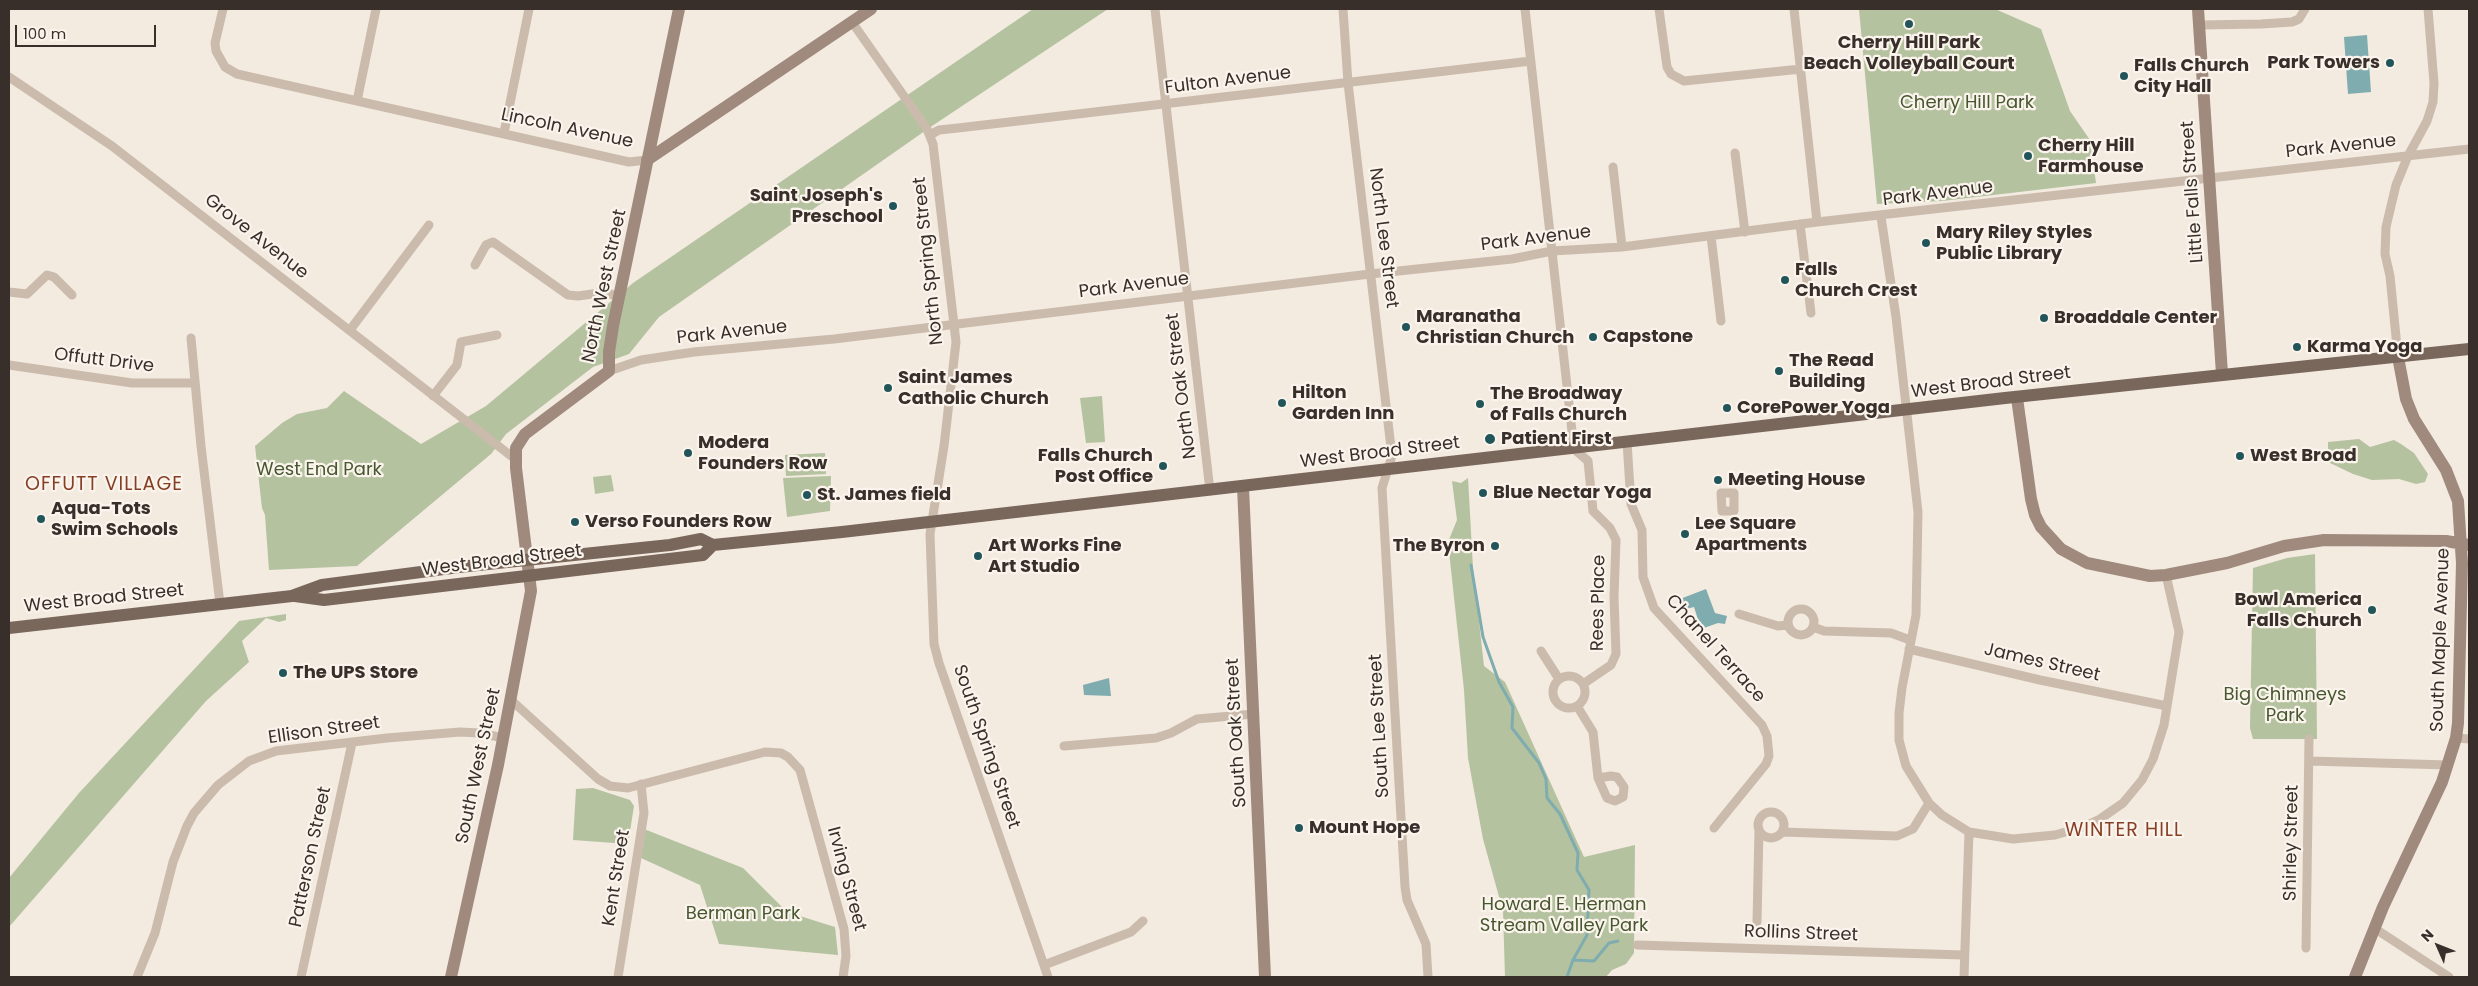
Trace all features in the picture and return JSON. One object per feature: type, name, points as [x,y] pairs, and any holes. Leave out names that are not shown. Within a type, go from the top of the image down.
[{"type":"main road","name":"West Broad Street","points":[[292,596],[322,585],[670,545],[702,539],[712,545],[932,522],[2222,374],[2398,358],[2469,349]]},
{"type":"main road","name":"West Broad Street","points":[[9,628],[292,596],[324,600],[530,576],[703,555],[712,545]]},
{"type":"street","name":"Lincoln Avenue","points":[[223,9],[215,43],[224,67],[237,74],[629,162],[647,160],[871,9]]},
{"type":"street","points":[[358,101],[376,9]]},
{"type":"street","points":[[504,133],[529,9]]},
{"type":"street","name":"North West Street","points":[[528,561],[515,459],[516,448],[525,434],[609,371],[609,352],[679,9]]},
{"type":"street","name":"North Oak Street","points":[[1155,9],[1210,491]]},
{"type":"street","name":"North Lee Street","points":[[1343,9],[1348,83],[1392,456],[1388,470]]},
{"type":"street","points":[[1525,9],[1574,448]]},
{"type":"street","points":[[1659,9],[1667,67],[1671,74],[1684,81],[1801,70]]},
{"type":"street","points":[[1794,9],[1817,222]]},
{"type":"street","name":"Little Falls Street","points":[[2198,9],[2222,374]]},
{"type":"street","points":[[2200,25],[2292,22],[2299,19],[2305,9]]},
{"type":"street","points":[[2398,358],[2390,276],[2385,254],[2386,227],[2396,186],[2408,156],[2428,122],[2434,96],[2428,9]]},
{"type":"street","name":"North Spring Street","points":[[852,22],[930,135],[934,149],[956,342],[944,446],[932,522]]},
{"type":"street","name":"Fulton Avenue","points":[[930,135],[939,130],[1531,62]]},
{"type":"street","name":"Grove Avenue","points":[[9,76],[112,146],[515,459]]},
{"type":"street","name":"Park Avenue","points":[[609,371],[641,360],[694,352],[834,339],[1370,274],[1512,259],[1552,251],[1622,247],[1817,222],[1881,217],[2469,149]]},
{"type":"street","points":[[1735,153],[1745,232]]},
{"type":"street","points":[[1613,167],[1622,247]]},
{"type":"street","points":[[1881,217],[1895,308],[1907,410],[1918,535],[1916,615],[1909,644],[1899,713],[1900,740],[1906,766],[1929,802],[1942,815],[1970,832],[2014,839],[2054,835],[2083,827],[2115,809],[2134,791],[2153,759],[2162,736],[2179,632],[2166,576]]},
{"type":"street","points":[[1800,224],[1811,313]]},
{"type":"street","points":[[350,330],[429,225]]},
{"type":"street","points":[[1711,236],[1721,321]]},
{"type":"street","points":[[474,265],[486,244],[493,242],[571,296],[606,292],[620,298]]},
{"type":"street","points":[[9,292],[27,294],[47,276],[54,278],[72,296]]},
{"type":"street","points":[[434,396],[458,365],[461,342],[497,335]]},
{"type":"street","points":[[192,338],[195,383],[220,604]]},
{"type":"street","name":"South Maple Avenue","points":[[2356,977],[2374,928],[2442,782],[2448,765],[2463,738],[2460,674],[2465,544],[2460,514],[2454,486],[2444,465],[2414,419],[2406,399],[2398,358]]},
{"type":"street","name":"Offutt Drive","points":[[9,364],[132,384],[195,383]]},
{"type":"street","points":[[2017,398],[2031,499],[2041,527],[2051,540],[2072,557],[2087,563],[2143,575],[2166,576],[2227,563],[2284,546],[2317,540],[2367,538],[2465,544]]},
{"type":"street","name":"Chanel Terrace","points":[[1627,442],[1631,504],[1642,530],[1643,577],[1651,602],[1654,608],[1762,725],[1769,745],[1769,756],[1761,772],[1714,828]]},
{"type":"street","name":"Rees Place","points":[[1574,448],[1588,461],[1593,511],[1610,528],[1616,540],[1614,596],[1616,654],[1611,665],[1583,684]]},
{"type":"street","name":"South Lee Street","points":[[1388,470],[1382,488],[1405,887],[1407,900],[1426,944],[1428,977]]},
{"type":"street","name":"South Oak Street","points":[[1242,487],[1265,977]]},
{"type":"street","name":"South Spring Street","points":[[932,522],[930,534],[932,624],[939,663],[1048,977]]},
{"type":"street","name":"South West Street","points":[[451,977],[504,738],[532,591],[528,561]]},
{"type":"street","points":[[1801,609],[1810,612],[1814,619],[1813,627],[1808,632],[1798,635],[1788,624],[1790,614],[1801,609]]},
{"type":"street","points":[[1739,614],[1778,626],[1788,624]]},
{"type":"street","name":"James Street","points":[[1813,627],[1824,631],[1891,633],[1909,644],[2068,686],[2167,706]]},
{"type":"street","points":[[1541,651],[1559,679]]},
{"type":"street","points":[[1571,676],[1583,684],[1585,696],[1578,706],[1565,708],[1556,702],[1553,691],[1559,679],[1571,676]]},
{"type":"street","points":[[511,700],[602,782],[619,788],[641,784]]},
{"type":"street","points":[[1578,706],[1593,732],[1598,778]]},
{"type":"street","points":[[1064,746],[1156,738],[1172,733],[1198,719],[1254,714]]},
{"type":"street","name":"Ellison Street","points":[[137,977],[156,933],[174,862],[187,826],[194,813],[218,785],[238,768],[262,755],[352,743],[460,732],[504,738]]},
{"type":"street","name":"Shirley Street","points":[[2306,948],[2309,739]]},
{"type":"street","name":"Patterson Street","points":[[301,977],[352,743]]},
{"type":"street","name":"Irving Street","points":[[641,784],[765,752],[774,752],[788,757],[800,770],[844,929],[846,956],[843,977]]},
{"type":"street","points":[[2310,761],[2448,765]]},
{"type":"street","name":"Kent Street","points":[[618,977],[644,813],[641,784]]},
{"type":"street","points":[[1759,830],[1768,838],[1776,838],[1783,832],[1897,836],[1913,828],[1929,802]]},
{"type":"street","points":[[1757,922],[1759,830],[1761,817],[1773,812],[1784,819],[1783,832]]},
{"type":"street","points":[[1964,977],[1970,832]]},
{"type":"street","points":[[1044,965],[1131,932],[1142,921]]},
{"type":"street","points":[[2374,928],[2449,977]]},
{"type":"street","name":"Rollins Street","points":[[1637,945],[1964,955]]},
{"type":"green space","name":"West End Park","points":[[1033,9],[1108,9],[932,126],[659,317],[629,354],[593,367],[506,434],[491,454],[357,566],[269,570],[265,515],[262,508],[255,446],[282,423],[297,414],[327,408],[344,391],[421,444],[486,406],[633,283]]},
{"type":"green space","name":"Cherry Hill Park","points":[[1859,9],[1995,9],[2041,29],[2070,111],[2090,140],[2096,183],[1942,201],[1877,204]]},
{"type":"green space","points":[[1102,396],[1105,442],[1086,443],[1080,398]]},
{"type":"green space","points":[[2359,439],[2370,447],[2394,440],[2401,444],[2414,453],[2428,474],[2425,482],[2416,484],[2399,479],[2372,480],[2353,474],[2328,462],[2328,442]]},
{"type":"green space","points":[[825,453],[826,474],[786,476],[785,455]]},
{"type":"green space","points":[[611,475],[614,491],[595,494],[593,477]]},
{"type":"green space","name":"St. James field","points":[[831,476],[830,511],[787,517],[783,478]]},
{"type":"green space","name":"Howard E. Herman Stream Valley Park","points":[[1468,478],[1473,568],[1484,666],[1505,682],[1584,857],[1635,845],[1634,953],[1626,964],[1612,970],[1606,977],[1505,977],[1503,911],[1483,839],[1468,758],[1464,690],[1448,542],[1457,520],[1452,481],[1461,483]]},
{"type":"green space","name":"Big Chimneys Park","points":[[2315,554],[2317,739],[2253,739],[2250,728],[2253,568],[2287,558]]},
{"type":"green space","points":[[286,614],[286,620],[279,622],[266,618],[242,641],[249,662],[206,701],[9,927],[9,878],[79,793],[239,621]]},
{"type":"green space","points":[[593,788],[630,800],[634,806],[628,844],[573,840],[576,789]]},
{"type":"green space","name":"Berman Park","points":[[644,829],[743,868],[787,912],[835,927],[838,955],[719,944],[700,885],[641,858]]},
{"type":"water","points":[[2367,35],[2371,92],[2348,94],[2344,37]]},
{"type":"water","points":[[1706,589],[1715,613],[1727,616],[1725,624],[1718,623],[1701,629],[1694,607],[1682,610],[1680,599]]},
{"type":"water","points":[[1109,678],[1111,696],[1084,695],[1083,685]]},
{"type":"waterway","points":[[1471,565],[1483,637],[1499,682],[1513,707],[1512,728],[1539,763],[1546,779],[1547,798],[1560,814],[1578,853],[1577,870],[1589,890],[1587,935],[1573,960],[1567,977]]},
{"type":"waterway","points":[[1573,960],[1594,961],[1609,943],[1618,941]]},
{"type":"place","name":"Cherry Hill Park Beach Volleyball Court","points":[[1909,24]]},
{"type":"place","name":"Park Towers","points":[[2390,63]]},
{"type":"place","name":"Falls Church City Hall","points":[[2124,76]]},
{"type":"place","name":"Cherry Hill Farmhouse","points":[[2028,156]]},
{"type":"place","name":"Saint Joseph's Preschool","points":[[893,206]]},
{"type":"place","name":"Mary Riley Styles Public Library","points":[[1926,243]]},
{"type":"place","name":"Falls Church Crest","points":[[1785,280]]},
{"type":"place","name":"Broaddale Center","points":[[2044,318]]},
{"type":"place","name":"Maranatha Christian Church","points":[[1406,327]]},
{"type":"place","name":"Capstone","points":[[1593,337]]},
{"type":"place","name":"Karma Yoga","points":[[2297,347]]},
{"type":"place","name":"The Read Building","points":[[1779,371]]},
{"type":"place","name":"Saint James Catholic Church","points":[[888,388]]},
{"type":"place","name":"Hilton Garden Inn","points":[[1282,403]]},
{"type":"place","name":"The Broadway of Falls Church","points":[[1480,404]]},
{"type":"place","name":"CorePower Yoga","points":[[1727,408]]},
{"type":"place","name":"Patient First","points":[[1490,439]]},
{"type":"place","name":"Modera Founders Row","points":[[688,453]]},
{"type":"place","name":"West Broad","points":[[2240,456]]},
{"type":"place","name":"Falls Church Post Office","points":[[1163,466]]},
{"type":"place","name":"Meeting House","points":[[1718,480]]},
{"type":"place","name":"Blue Nectar Yoga","points":[[1483,493]]},
{"type":"place","name":"St. James field","points":[[807,495]]},
{"type":"place","name":"Aqua-Tots Swim Schools","points":[[41,519]]},
{"type":"place","name":"Verso Founders Row","points":[[575,522]]},
{"type":"place","name":"Lee Square Apartments","points":[[1685,534]]},
{"type":"place","name":"The Byron","points":[[1495,546]]},
{"type":"place","name":"Art Works Fine Art Studio","points":[[978,556]]},
{"type":"place","name":"Bowl America Falls Church","points":[[2372,610]]},
{"type":"place","name":"The UPS Store","points":[[283,673]]},
{"type":"place","name":"Mount Hope","points":[[1299,828]]},
{"type":"district","name":"OFFUTT VILLAGE","points":[[104,485]]},
{"type":"district","name":"WINTER HILL","points":[[2124,831]]}]
